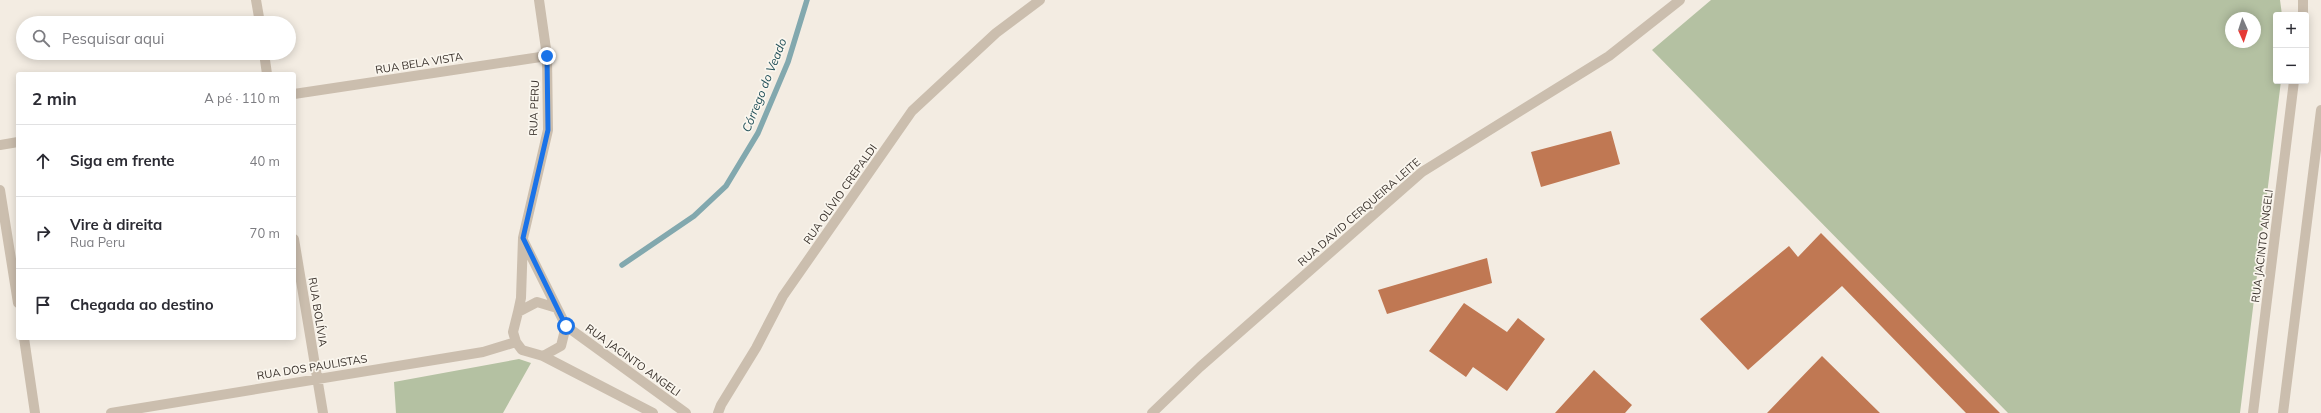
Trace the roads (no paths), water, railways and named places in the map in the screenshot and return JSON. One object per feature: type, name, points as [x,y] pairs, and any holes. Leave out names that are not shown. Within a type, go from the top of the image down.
[{"type":"street","points":[[256,0],[259,16]]},
{"type":"street","name":"RUA PERU","points":[[518,312],[521,298],[523,238],[548,130],[547,56],[539,0]]},
{"type":"street","name":"RUA OLÍVIO CREPALDI","points":[[1018,17],[1027,0]]},
{"type":"street","name":"RUA OLÍVIO CREPALDI","points":[[718,413],[721,405],[756,348],[783,296],[912,111],[956,69],[1040,0]]},
{"type":"street","name":"RUA DAVID CERQUEIRA LEITE","points":[[1152,413],[1206,362],[1422,172],[1609,56],[1680,0]]},
{"type":"street","points":[[2303,0],[2303,12]]},
{"type":"street","name":"RUA BELA VISTA","points":[[296,94],[547,56]]},
{"type":"street","points":[[265,60],[267,72]]},
{"type":"street","name":"RUA JACINTO ANGELI","points":[[2253,413],[2294,84]]},
{"type":"street","points":[[2283,413],[2321,110]]},
{"type":"street","points":[[0,145],[16,142]]},
{"type":"street","points":[[0,190],[16,290]]},
{"type":"street","points":[[523,238],[566,326],[561,346],[542,356]]},
{"type":"street","name":"RUA BOLÍVIA","points":[[296,251],[323,413]]},
{"type":"street","points":[[557,308],[537,302],[518,312],[512,332],[516,342],[522,350],[542,356],[653,413]]},
{"type":"street","name":"RUA JACINTO ANGELI","points":[[566,326],[686,413]]},
{"type":"street","points":[[24,340],[35,413]]},
{"type":"street","name":"RUA DOS PAULISTAS","points":[[111,413],[317,378],[483,352],[516,342]]},
{"type":"waterway","name":"Córrego do Veado","points":[[622,265],[694,216],[726,186],[758,133],[788,62],[807,0]]}]
